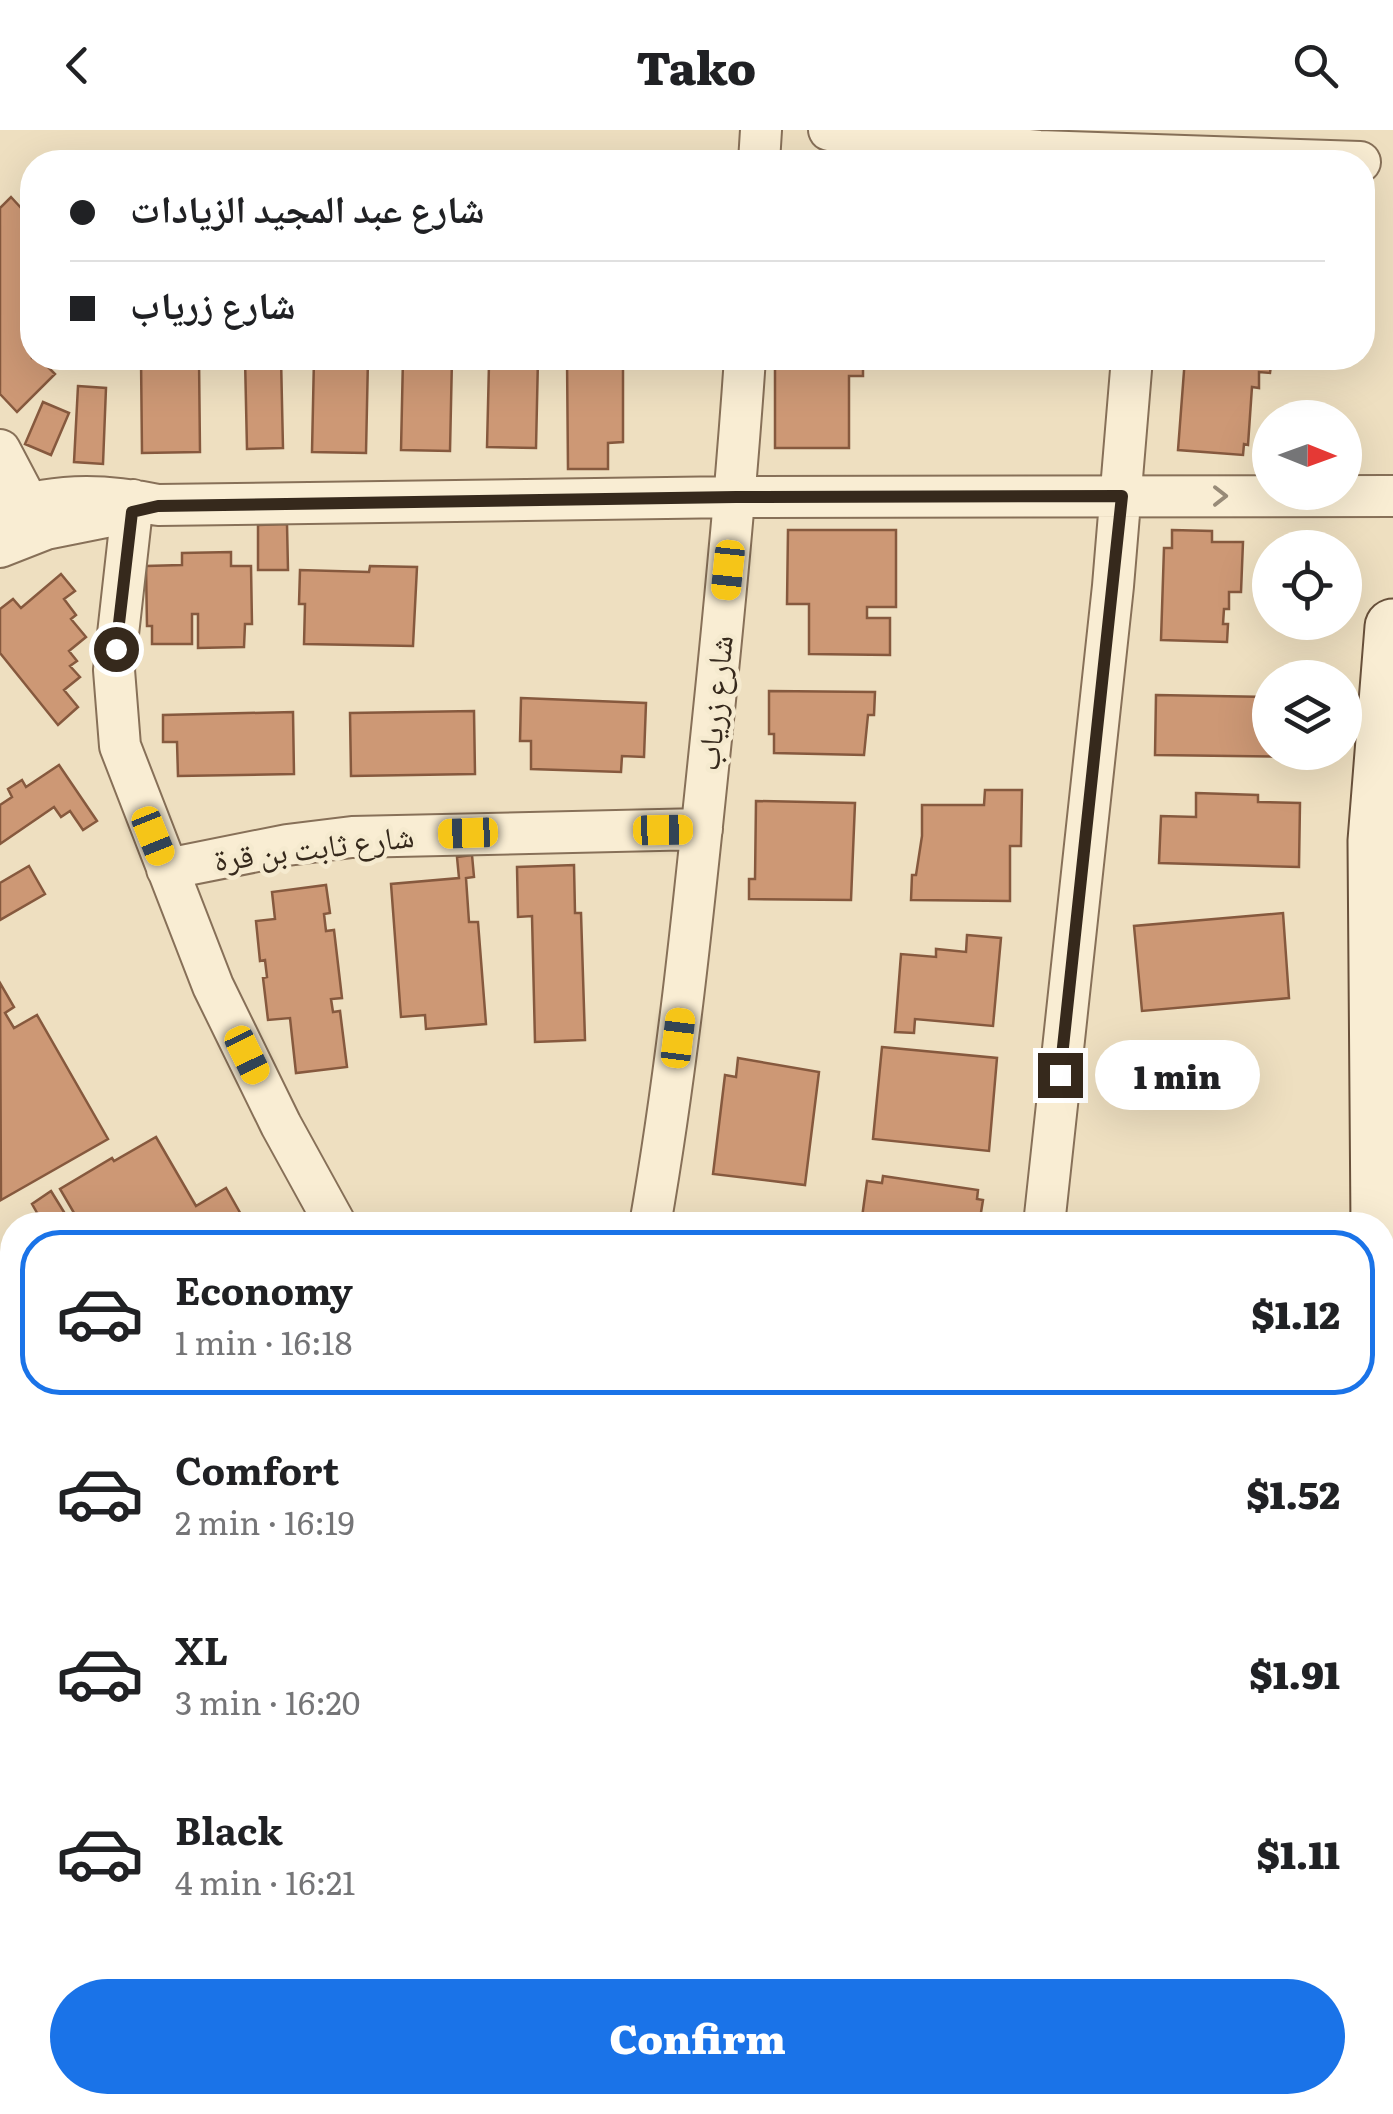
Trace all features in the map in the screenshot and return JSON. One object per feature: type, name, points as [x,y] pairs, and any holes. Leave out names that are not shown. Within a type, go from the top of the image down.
[{"type":"main road","points":[[1379,1212],[1385,930],[1377,823],[1393,627]]},
{"type":"street","points":[[829,130],[1040,141],[1090,150]]},
{"type":"street","name":"شارع زرياب","points":[[652,1212],[675,1068],[702,829],[736,497],[744,370]]},
{"type":"street","points":[[1045,1212],[1122,496],[1131,370]]},
{"type":"street","points":[[0,450],[13,522],[74,497],[141,506],[736,497],[1393,496]]},
{"type":"street","points":[[141,506],[114,670],[116,727],[140,803],[213,986],[329,1212]]},
{"type":"street","name":"شارع ثابت بن قرة","points":[[166,868],[288,845],[352,838],[702,829]]},
{"type":"building","points":[[11,197],[20,207],[20,370],[51,370],[55,374],[17,412],[0,394],[0,208]]},
{"type":"building","points":[[141,370],[199,370],[200,452],[142,453]]},
{"type":"building","points":[[245,370],[281,370],[283,448],[247,449]]},
{"type":"building","points":[[314,370],[368,370],[366,453],[312,452]]},
{"type":"building","points":[[403,370],[452,370],[450,451],[401,450]]},
{"type":"building","points":[[489,370],[538,370],[536,448],[487,447]]},
{"type":"building","points":[[567,370],[623,370],[623,442],[608,443],[608,469],[568,469]]},
{"type":"building","points":[[775,370],[863,370],[863,376],[849,376],[849,448],[775,448]]},
{"type":"building","points":[[1184,370],[1270,370],[1259,372],[1259,388],[1252,387],[1248,445],[1244,444],[1243,455],[1178,450]]},
{"type":"building","points":[[78,386],[106,388],[103,464],[74,462]]},
{"type":"building","points":[[43,402],[69,413],[51,455],[25,444]]},
{"type":"building","points":[[287,524],[288,570],[258,570],[258,525]]},
{"type":"building","points":[[788,530],[896,530],[896,607],[867,607],[867,618],[890,618],[890,655],[809,654],[809,604],[787,604]]},
{"type":"building","points":[[1172,530],[1212,531],[1212,542],[1243,542],[1241,592],[1229,592],[1229,609],[1224,609],[1227,642],[1161,640],[1164,548],[1172,548]]},
{"type":"building","points":[[231,552],[231,566],[251,566],[252,624],[245,624],[244,647],[198,648],[198,614],[192,614],[192,644],[152,644],[152,626],[147,626],[146,566],[182,565],[182,553]]},
{"type":"building","points":[[370,566],[417,567],[413,646],[304,644],[305,604],[299,604],[300,570],[369,572]]},
{"type":"building","points":[[61,574],[75,591],[64,599],[76,615],[71,619],[86,637],[69,651],[77,661],[70,666],[80,677],[64,690],[78,707],[58,725],[0,653],[0,609],[13,599],[21,608]]},
{"type":"building","points":[[769,691],[875,692],[864,755],[774,753],[774,734],[769,734]]},
{"type":"building","points":[[1156,695],[1252,697],[1252,756],[1155,755]]},
{"type":"building","points":[[521,698],[646,703],[644,757],[622,756],[621,772],[531,769],[531,741],[520,741]]},
{"type":"building","points":[[474,711],[475,774],[351,776],[350,713]]},
{"type":"building","points":[[293,712],[294,774],[178,776],[177,742],[163,742],[163,715]]},
{"type":"building","points":[[59,765],[97,821],[83,830],[70,811],[61,817],[54,807],[0,844],[0,805],[12,797],[8,789],[22,780],[26,787]]},
{"type":"building","points":[[985,790],[1022,790],[1021,846],[1010,846],[1010,901],[911,900],[912,875],[916,875],[922,836],[922,805],[984,805]]},
{"type":"building","points":[[1196,793],[1258,795],[1258,802],[1300,803],[1299,867],[1159,863],[1161,816],[1196,817]]},
{"type":"building","points":[[756,801],[855,803],[851,900],[749,899],[749,879],[755,879]]},
{"type":"building","points":[[472,855],[474,877],[466,878],[469,922],[478,922],[486,1024],[426,1029],[425,1015],[401,1017],[391,884],[459,878],[457,857]]},
{"type":"building","points":[[574,865],[575,913],[581,913],[585,1040],[535,1042],[532,916],[518,917],[517,867]]},
{"type":"building","points":[[29,866],[45,894],[0,920],[0,883]]},
{"type":"building","points":[[326,885],[330,913],[324,914],[326,931],[334,930],[342,998],[331,999],[333,1012],[340,1011],[347,1067],[296,1073],[290,1018],[268,1020],[265,960],[260,961],[256,921],[275,919],[272,892]]},
{"type":"building","points":[[1283,913],[1289,998],[1142,1011],[1134,926]]},
{"type":"building","points":[[967,935],[1001,938],[993,1026],[915,1019],[914,1033],[895,1032],[901,954],[936,957],[936,949],[966,952]]},
{"type":"building","points":[[0,983],[14,1007],[5,1013],[14,1028],[37,1015],[108,1139],[1,1200]]},
{"type":"building","points":[[882,1047],[997,1058],[989,1151],[873,1139]]},
{"type":"building","points":[[738,1058],[819,1072],[805,1185],[713,1174],[725,1075],[736,1077]]},
{"type":"building","points":[[156,1137],[196,1206],[226,1188],[240,1212],[73,1212],[60,1189],[112,1158],[114,1161]]},
{"type":"building","points":[[883,1176],[978,1190],[977,1199],[983,1200],[981,1212],[863,1212],[867,1181],[882,1183]]},
{"type":"building","points":[[51,1191],[64,1212],[37,1212],[32,1204]]},
{"type":"route","points":[[116,649],[132,512],[158,506],[736,497],[1122,496],[1060,1075]]}]
